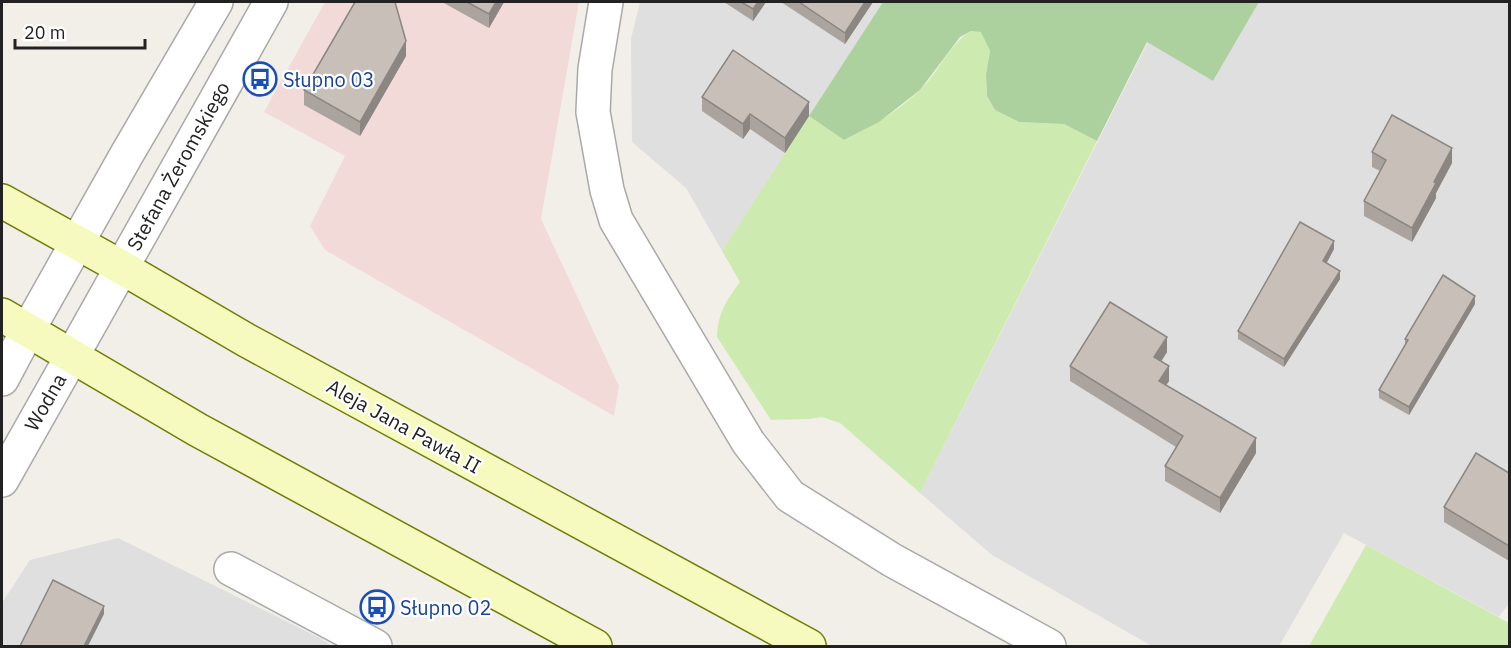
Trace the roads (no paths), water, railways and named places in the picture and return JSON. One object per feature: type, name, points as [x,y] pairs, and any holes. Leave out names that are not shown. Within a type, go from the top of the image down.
[{"type":"main road","name":"Aleja Jana Pawła II","points":[[2,201],[122,267],[246,340],[809,646]]},
{"type":"main road","points":[[15,323],[198,430],[595,646]]},
{"type":"street","points":[[2,379],[15,323],[77,242],[216,2]]},
{"type":"street","name":"Stefana Żeromskiego","points":[[72,356],[271,2]]},
{"type":"street","points":[[606,2],[595,69],[593,112],[607,190],[616,220],[748,442],[790,496],[892,560],[1049,646]]},
{"type":"street","name":"Wodna","points":[[2,480],[72,356]]},
{"type":"street","points":[[231,569],[375,646]]},
{"type":"place","name":"Słupno 03","points":[[260,79]]},
{"type":"place","name":"Słupno 02","points":[[377,607]]}]
